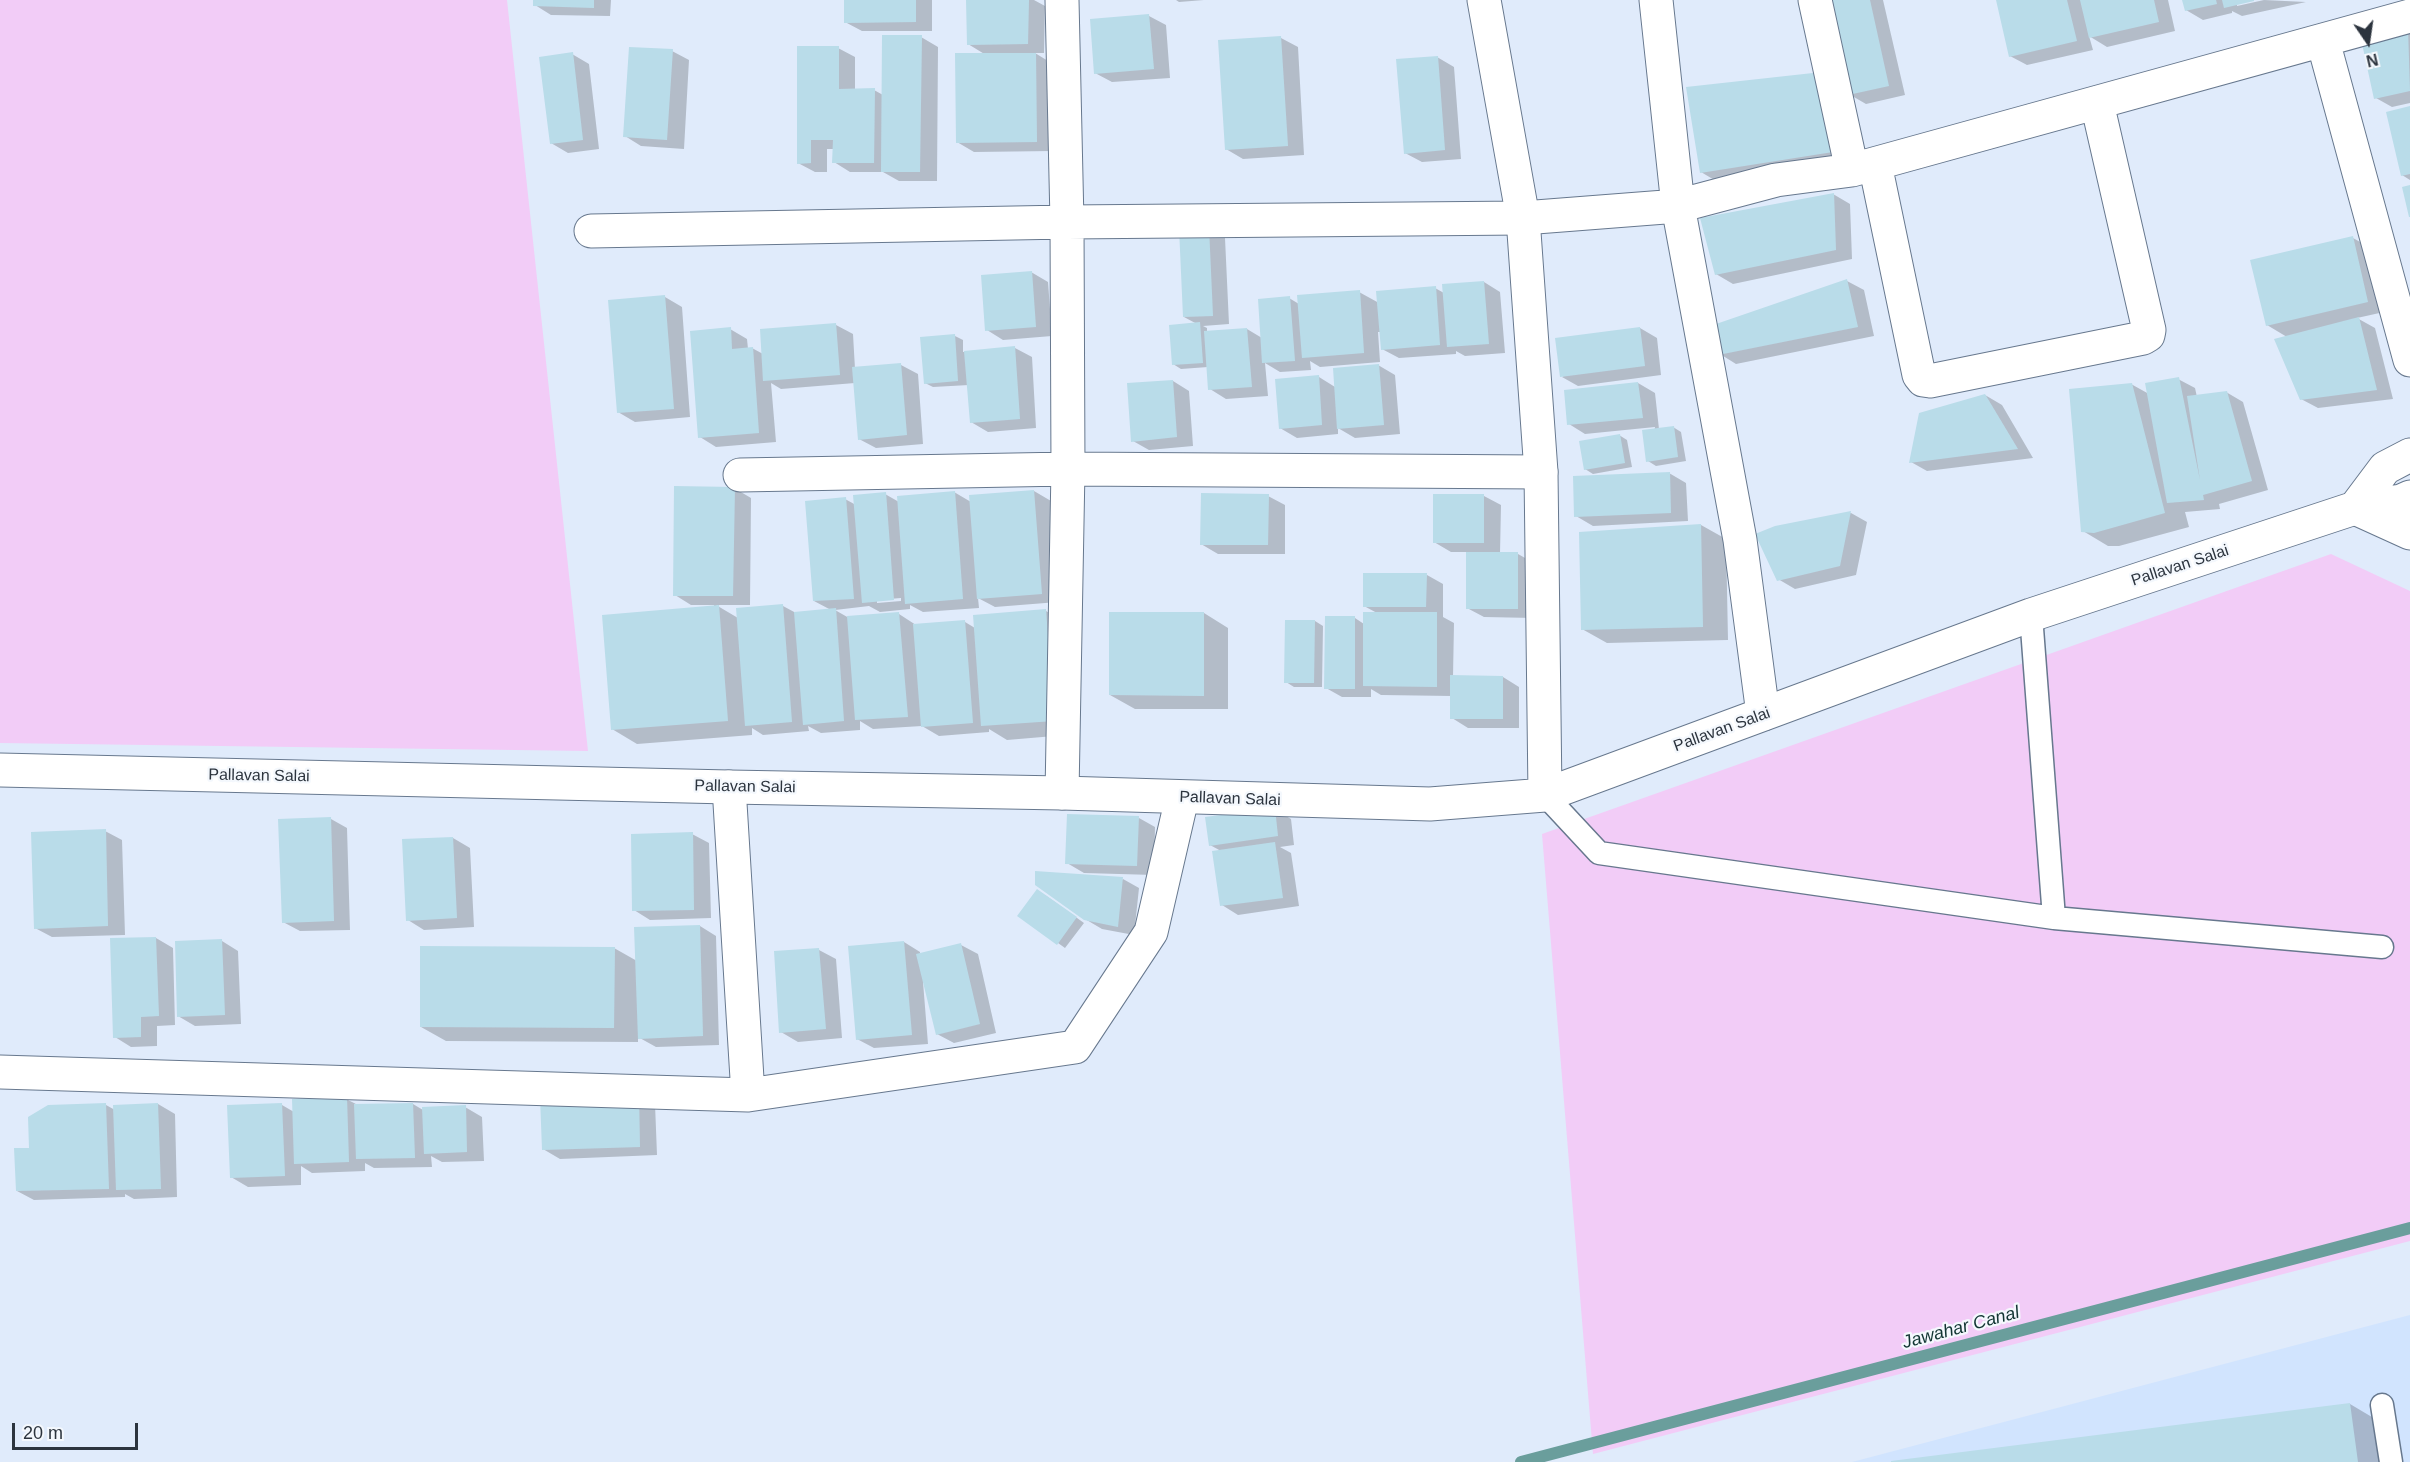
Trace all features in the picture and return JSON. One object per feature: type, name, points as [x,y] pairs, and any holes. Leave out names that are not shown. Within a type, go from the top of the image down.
[{"type":"street","points":[[1062,0],[1067,222],[1068,469],[1062,793]]},
{"type":"street","points":[[1484,0],[1523,218],[1541,472],[1545,795]]},
{"type":"street","points":[[1656,0],[1678,206],[1740,540],[1763,714]]},
{"type":"street","points":[[1815,0],[1919,375],[1923,380],[1930,381],[2143,338],[2148,335],[2149,330],[2097,103]]},
{"type":"street","points":[[591,231],[1067,222],[1523,218],[1678,206],[1776,180],[1863,167],[2410,16]]},
{"type":"street","points":[[2323,41],[2410,360]]},
{"type":"street","points":[[2410,455],[2385,468],[2355,508],[2410,532]]},
{"type":"street","points":[[740,476],[1068,469],[1541,472]]},
{"type":"street","name":"Pallavan Salai","points":[[0,770],[1062,793],[1430,804],[1545,795],[2031,615],[2355,508],[2401,501],[2410,497]]},
{"type":"street","points":[[729,787],[748,1095]]},
{"type":"street","points":[[0,1072],[748,1095],[1075,1047],[1150,932],[1182,798]]},
{"type":"lane","points":[[2031,615],[2054,918]]},
{"type":"lane","points":[[1545,795],[1599,853],[2054,918],[2382,947]]},
{"type":"lane","points":[[2382,1405],[2391,1462]]},
{"type":"shaded area","points":[[0,0],[507,0],[588,751],[0,743]]},
{"type":"shaded area","points":[[2331,554],[2410,591],[2410,1241],[1593,1454],[1542,834]]},
{"type":"shaded area","points":[[2410,1315],[2410,1462],[1852,1462]]},
{"type":"building","points":[[533,0],[594,0],[594,8],[533,6]]},
{"type":"building","points":[[844,0],[916,0],[916,22],[844,23]]},
{"type":"building","points":[[966,0],[1029,0],[1028,44],[967,45]]},
{"type":"building","points":[[1826,0],[1870,0],[1889,86],[1848,95]]},
{"type":"building","points":[[1996,0],[2067,0],[2077,41],[2009,57]]},
{"type":"building","points":[[2080,0],[2154,0],[2159,22],[2089,38]]},
{"type":"building","points":[[2182,0],[2216,0],[2217,4],[2185,11]]},
{"type":"building","points":[[2222,0],[2254,0],[2254,1],[2224,8]]},
{"type":"building","points":[[1149,14],[1154,69],[1094,74],[1090,19]]},
{"type":"building","points":[[2408,28],[2410,91],[2374,99],[2361,39]]},
{"type":"building","points":[[882,35],[922,35],[920,172],[881,172]]},
{"type":"building","points":[[1281,36],[1288,146],[1225,150],[1218,40]]},
{"type":"building","points":[[797,46],[839,46],[839,89],[875,88],[874,163],[832,163],[833,140],[811,140],[811,163],[797,164]]},
{"type":"building","points":[[629,47],[673,49],[667,140],[623,137]]},
{"type":"building","points":[[573,52],[583,140],[550,144],[539,57]]},
{"type":"building","points":[[955,53],[1036,53],[1037,142],[956,143]]},
{"type":"building","points":[[1438,56],[1445,150],[1404,154],[1396,59]]},
{"type":"building","points":[[1822,72],[1833,152],[1700,173],[1686,87]]},
{"type":"building","points":[[2410,106],[2410,174],[2401,176],[2386,112]]},
{"type":"building","points":[[2410,185],[2410,217],[2409,217],[2402,187]]},
{"type":"building","points":[[1834,193],[1836,250],[1715,275],[1700,218]]},
{"type":"building","points":[[1209,227],[1213,316],[1183,317],[1179,228]]},
{"type":"building","points":[[2353,236],[2368,302],[2266,326],[2250,260]]},
{"type":"building","points":[[1032,271],[1036,327],[985,331],[981,275]]},
{"type":"building","points":[[1847,279],[1858,327],[1718,355],[1716,324]]},
{"type":"building","points":[[1484,281],[1489,344],[1447,347],[1442,284]]},
{"type":"building","points":[[1436,286],[1440,345],[1381,350],[1376,291]]},
{"type":"building","points":[[1360,290],[1364,353],[1302,358],[1297,295]]},
{"type":"building","points":[[665,295],[674,409],[617,413],[608,300]]},
{"type":"building","points":[[1290,296],[1295,361],[1262,363],[1258,299]]},
{"type":"building","points":[[2359,317],[2377,390],[2300,400],[2274,339]]},
{"type":"building","points":[[1200,322],[1203,363],[1172,365],[1169,325]]},
{"type":"building","points":[[836,323],[840,375],[763,381],[760,329]]},
{"type":"building","points":[[731,327],[732,349],[753,347],[759,433],[698,438],[690,331]]},
{"type":"building","points":[[1640,327],[1645,366],[1560,377],[1555,338]]},
{"type":"building","points":[[1247,328],[1252,387],[1208,390],[1204,331]]},
{"type":"building","points":[[955,334],[958,381],[924,384],[920,337]]},
{"type":"building","points":[[1015,346],[1020,419],[970,423],[964,351]]},
{"type":"building","points":[[901,363],[907,435],[858,440],[852,367]]},
{"type":"building","points":[[1379,364],[1384,425],[1337,429],[1333,368]]},
{"type":"building","points":[[1319,375],[1322,425],[1279,429],[1275,379]]},
{"type":"building","points":[[2179,377],[2200,480],[2187,396],[2227,391],[2252,481],[2203,495],[2204,500],[2167,503],[2145,383]]},
{"type":"building","points":[[1173,380],[1177,437],[1131,442],[1127,383]]},
{"type":"building","points":[[1638,382],[1643,418],[1567,425],[1564,390]]},
{"type":"building","points":[[2132,383],[2165,513],[2094,533],[2081,532],[2069,389]]},
{"type":"building","points":[[1985,394],[2018,449],[1909,463],[1919,413]]},
{"type":"building","points":[[1674,426],[1678,457],[1646,462],[1642,430]]},
{"type":"building","points":[[1620,434],[1625,463],[1584,470],[1579,441]]},
{"type":"building","points":[[1670,472],[1671,513],[1574,517],[1573,476]]},
{"type":"building","points":[[674,486],[735,487],[733,596],[673,596]]},
{"type":"building","points":[[1034,490],[1042,594],[977,599],[969,495]]},
{"type":"building","points":[[955,491],[963,599],[905,604],[897,496]]},
{"type":"building","points":[[886,492],[894,600],[862,603],[853,495]]},
{"type":"building","points":[[1201,493],[1269,494],[1268,545],[1200,545]]},
{"type":"building","points":[[1433,494],[1484,494],[1484,543],[1433,543]]},
{"type":"building","points":[[846,497],[854,599],[813,601],[805,501]]},
{"type":"building","points":[[1851,511],[1840,566],[1777,581],[1755,534],[1775,526]]},
{"type":"building","points":[[1701,524],[1703,627],[1581,630],[1579,532]]},
{"type":"building","points":[[1466,552],[1518,552],[1518,609],[1466,609]]},
{"type":"building","points":[[1363,573],[1427,573],[1426,607],[1363,607]]},
{"type":"building","points":[[783,604],[792,722],[745,726],[736,608]]},
{"type":"building","points":[[719,605],[728,721],[611,730],[602,615]]},
{"type":"building","points":[[836,608],[844,721],[803,725],[794,612]]},
{"type":"building","points":[[1046,609],[1054,721],[981,726],[973,615]]},
{"type":"building","points":[[899,612],[908,717],[855,720],[847,616]]},
{"type":"building","points":[[1109,612],[1204,612],[1204,696],[1109,695]]},
{"type":"building","points":[[1363,612],[1437,612],[1437,687],[1363,686]]},
{"type":"building","points":[[1325,616],[1355,616],[1355,689],[1324,689]]},
{"type":"building","points":[[965,620],[973,723],[921,727],[913,624]]},
{"type":"building","points":[[1285,620],[1315,620],[1314,683],[1284,683]]},
{"type":"building","points":[[1450,675],[1503,676],[1503,719],[1450,719]]},
{"type":"building","points":[[1275,808],[1278,836],[1209,846],[1205,817]]},
{"type":"building","points":[[1067,814],[1139,816],[1137,866],[1065,864]]},
{"type":"building","points":[[331,817],[334,921],[282,923],[278,819]]},
{"type":"building","points":[[106,829],[108,926],[34,929],[31,832]]},
{"type":"building","points":[[693,832],[694,910],[632,911],[631,834]]},
{"type":"building","points":[[453,837],[457,918],[406,921],[402,839]]},
{"type":"building","points":[[1275,842],[1283,898],[1220,906],[1212,851]]},
{"type":"building","points":[[1035,871],[1123,877],[1118,927],[1084,920],[1035,885]]},
{"type":"building","points":[[1037,889],[1077,917],[1057,945],[1017,916]]},
{"type":"building","points":[[700,925],[703,1036],[638,1039],[634,927]]},
{"type":"building","points":[[156,937],[159,1016],[141,1017],[141,1037],[113,1038],[110,938]]},
{"type":"building","points":[[222,939],[225,1015],[177,1017],[175,941]]},
{"type":"building","points":[[904,941],[912,1035],[856,1040],[848,946]]},
{"type":"building","points":[[961,943],[980,1024],[936,1035],[916,954]]},
{"type":"building","points":[[420,946],[615,947],[614,1028],[420,1027]]},
{"type":"building","points":[[819,948],[826,1029],[779,1033],[774,951]]},
{"type":"building","points":[[639,1093],[640,1147],[542,1150],[540,1097]]},
{"type":"building","points":[[347,1097],[349,1162],[294,1164],[292,1099]]},
{"type":"building","points":[[106,1103],[109,1189],[16,1191],[14,1148],[29,1148],[28,1117],[48,1105]]},
{"type":"building","points":[[158,1103],[161,1189],[116,1190],[113,1105]]},
{"type":"building","points":[[282,1103],[285,1176],[230,1178],[227,1105]]},
{"type":"building","points":[[413,1103],[415,1158],[356,1159],[354,1104]]},
{"type":"building","points":[[466,1105],[467,1152],[424,1154],[422,1107]]},
{"type":"building","points":[[2350,1403],[2358,1462],[1891,1462],[1891,1461]]},
{"type":"waterway","name":"Jawahar Canal","points":[[1521,1462],[2410,1228]]}]
